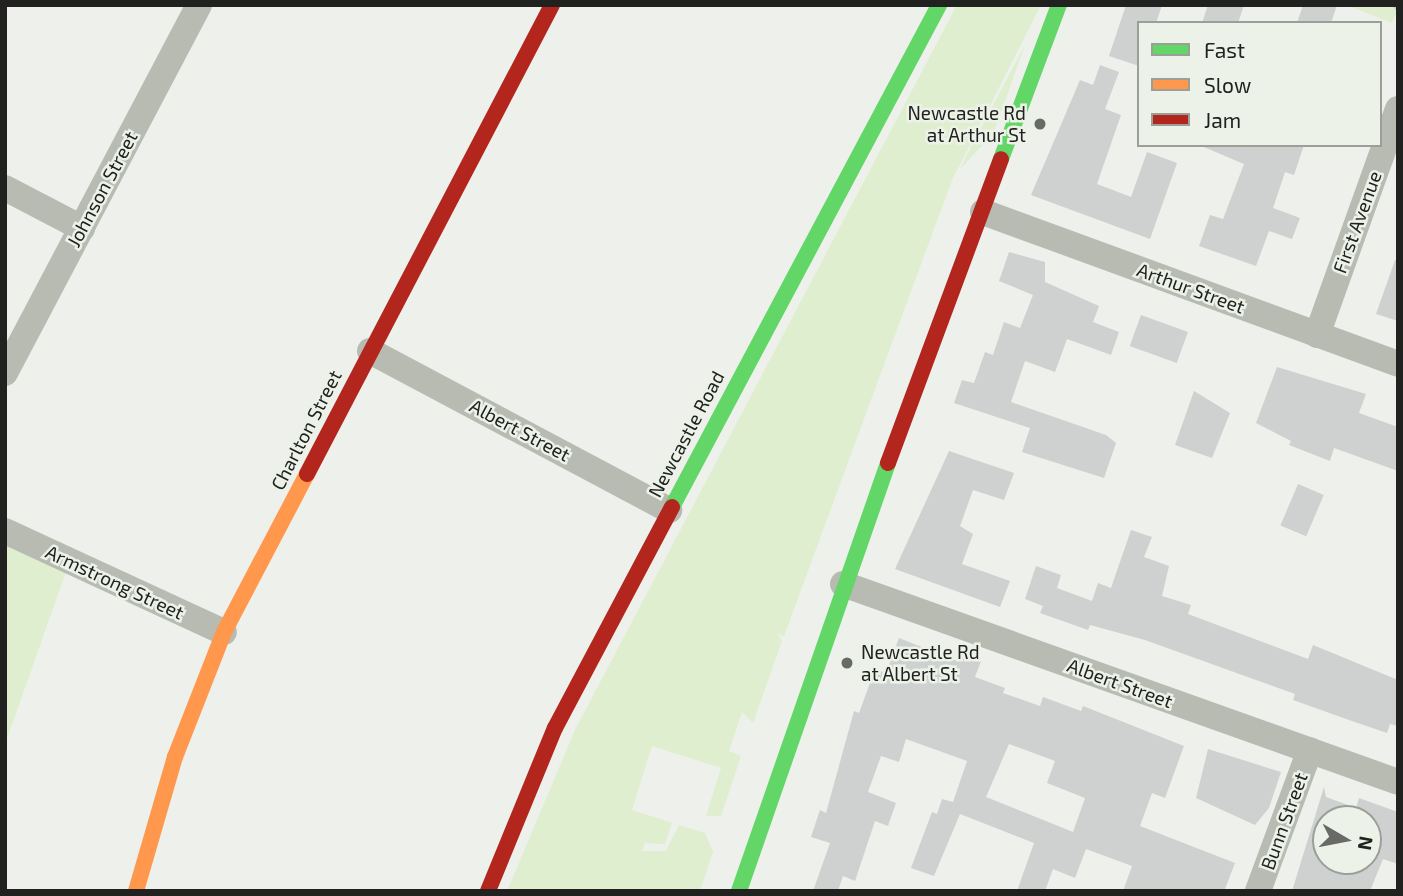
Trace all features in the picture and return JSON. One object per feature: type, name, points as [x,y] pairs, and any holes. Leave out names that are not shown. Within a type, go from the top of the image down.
[{"type":"main road","name":"Charlton Street","points":[[136,891],[175,757],[224,632],[552,5]]},
{"type":"main road","name":"Newcastle Road","points":[[488,891],[530,779],[669,510],[939,5]]},
{"type":"main road","points":[[739,891],[843,584],[1059,5]]},
{"type":"street","name":"Johnson Street","points":[[5,373],[199,5]]},
{"type":"street","name":"First Avenue","points":[[1317,335],[1398,109]]},
{"type":"street","points":[[5,188],[82,228]]},
{"type":"street","name":"Arthur Street","points":[[983,212],[1398,364]]},
{"type":"street","name":"Albert Street","points":[[370,351],[669,510]]},
{"type":"street","name":"Armstrong Street","points":[[5,531],[224,632]]},
{"type":"street","name":"Albert Street","points":[[843,584],[1398,782]]},
{"type":"street","name":"Bunn Street","points":[[1258,891],[1310,750]]},
{"type":"green space","points":[[957,5],[1041,5],[952,180],[784,636],[778,634],[782,641],[753,723],[742,712],[729,751],[741,756],[721,816],[706,816],[721,768],[652,746],[632,810],[672,823],[665,844],[645,843],[642,851],[666,851],[679,825],[705,833],[713,852],[700,891],[507,891],[575,730]]},
{"type":"green space","points":[[1347,5],[1398,5],[1398,8],[1392,23]]},
{"type":"green space","points":[[1025,45],[993,134],[960,169],[972,145]]},
{"type":"green space","points":[[5,544],[66,572],[5,744]]},
{"type":"building","points":[[1126,5],[1162,5],[1157,21],[1137,21],[1137,65],[1109,56]]},
{"type":"building","points":[[1208,5],[1244,5],[1239,21],[1203,21]]},
{"type":"building","points":[[1303,5],[1337,5],[1332,21],[1298,21]]},
{"type":"building","points":[[1100,65],[1119,72],[1105,109],[1121,115],[1097,184],[1131,197],[1147,152],[1177,163],[1150,239],[1031,195],[1080,80],[1093,85]]},
{"type":"building","points":[[1204,147],[1303,147],[1294,175],[1285,172],[1273,208],[1300,218],[1292,239],[1269,231],[1256,266],[1199,246],[1210,215],[1223,219],[1244,164]]},
{"type":"building","points":[[1009,252],[1045,262],[1045,282],[1099,306],[1093,322],[1119,332],[1111,355],[1067,339],[1055,372],[1025,361],[1011,402],[1106,435],[1116,443],[1104,478],[1022,452],[1030,428],[954,403],[962,380],[974,383],[985,352],[993,355],[1004,322],[1020,328],[1033,295],[999,281]]},
{"type":"building","points":[[1395,260],[1398,261],[1398,321],[1376,314]]},
{"type":"building","points":[[1141,315],[1188,332],[1177,363],[1130,346]]},
{"type":"building","points":[[1277,367],[1366,394],[1359,413],[1398,427],[1398,471],[1334,448],[1330,461],[1289,445],[1291,441],[1256,423]]},
{"type":"building","points":[[1194,391],[1230,413],[1212,458],[1175,445]]},
{"type":"building","points":[[949,451],[1014,473],[1004,500],[973,490],[960,526],[973,534],[962,564],[1010,581],[1000,607],[895,569]]},
{"type":"building","points":[[1298,484],[1324,495],[1306,536],[1280,525]]},
{"type":"building","points":[[1131,530],[1152,537],[1144,557],[1169,566],[1162,596],[1191,605],[1188,614],[1308,659],[1313,645],[1398,680],[1398,726],[1390,724],[1387,733],[1293,700],[1295,694],[1145,640],[1090,625],[1088,630],[1040,613],[1043,606],[1025,599],[1036,566],[1061,575],[1057,588],[1092,601],[1098,583],[1111,588]]},
{"type":"building","points":[[899,638],[957,661],[960,653],[981,661],[975,677],[1005,688],[1003,693],[1040,706],[1043,697],[1081,711],[1083,706],[1184,746],[1165,798],[1152,793],[1140,826],[1235,863],[1225,889],[1123,891],[1132,866],[1086,849],[1075,878],[1053,869],[1045,891],[1017,891],[1034,843],[960,814],[934,876],[911,868],[932,812],[937,814],[942,799],[953,802],[967,761],[906,739],[899,762],[881,756],[868,792],[896,803],[888,826],[875,821],[855,881],[843,876],[838,891],[813,891],[830,843],[811,837],[820,810],[826,813],[854,711],[859,713],[875,669],[886,673]],"holes":[[[1009,744],[1055,761],[1047,783],[1085,798],[1073,832],[986,797]]]},
{"type":"building","points":[[1208,749],[1281,772],[1269,808],[1255,825],[1196,798]]},
{"type":"building","points":[[1324,787],[1326,797],[1348,805],[1318,805]]},
{"type":"building","points":[[1359,798],[1378,805],[1357,805]]},
{"type":"building","points":[[1382,806],[1398,812],[1398,864],[1383,859],[1382,861]]},
{"type":"building","points":[[1312,826],[1312,875],[1376,875],[1370,891],[1292,891]]},
{"type":"traffic: fast","points":[[672,507],[939,5]]},
{"type":"traffic: fast","points":[[1001,159],[1059,5]]},
{"type":"traffic: fast","points":[[739,891],[888,463]]},
{"type":"traffic: slow","points":[[136,891],[175,757],[224,632],[307,474]]},
{"type":"traffic: jam","points":[[307,474],[552,5]]},
{"type":"traffic: jam","points":[[888,463],[1001,159]]},
{"type":"traffic: jam","points":[[488,891],[555,728],[672,507]]},
{"type":"place","name":"Newcastle Rd at Arthur St","points":[[1040,124]]},
{"type":"place","name":"Newcastle Rd at Albert St","points":[[847,663]]}]
